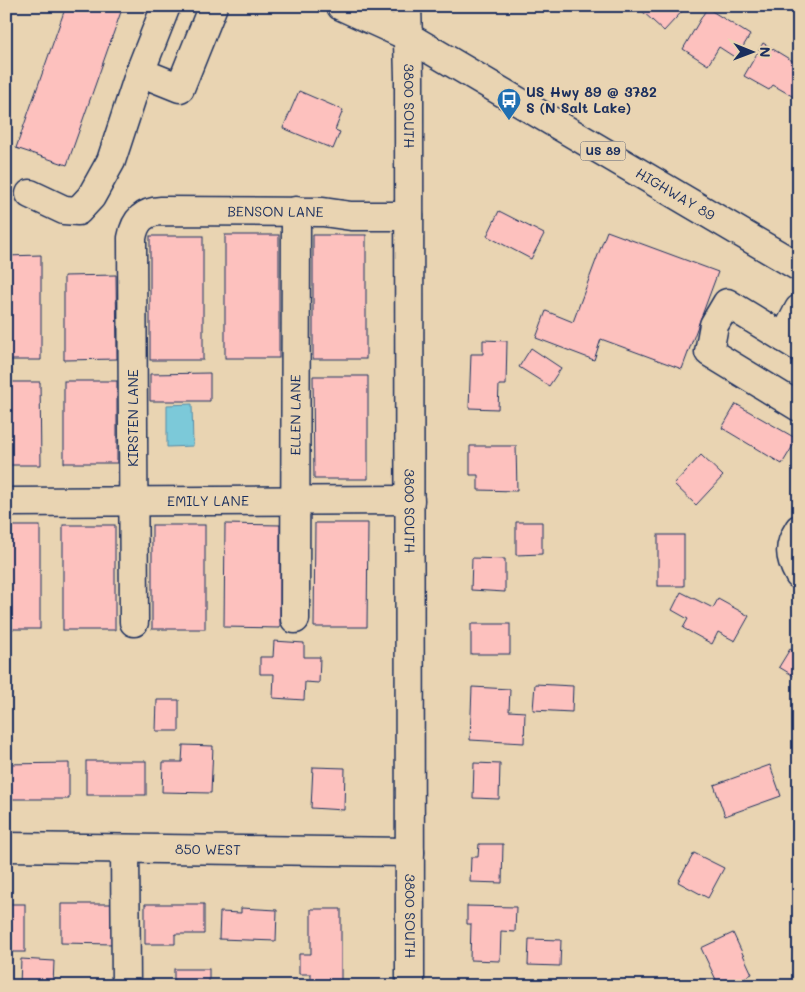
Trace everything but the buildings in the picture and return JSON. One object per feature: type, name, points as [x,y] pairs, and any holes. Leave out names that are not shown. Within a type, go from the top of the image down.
[{"type":"street","points":[[30,194],[64,210],[78,211],[91,197],[111,161],[140,72],[166,6]]},
{"type":"street","points":[[140,72],[180,88],[214,6]]},
{"type":"street","name":"HIGHWAY 89","points":[[341,6],[408,36],[799,267]]},
{"type":"street","name":"3800 SOUTH","points":[[407,6],[410,216],[410,986]]},
{"type":"street","name":"BENSON LANE","points":[[142,216],[147,213],[161,211],[296,211],[351,216],[410,216]]},
{"type":"street","name":"ELLEN LANE","points":[[295,620],[296,211]]},
{"type":"street","name":"KIRSTEN LANE","points":[[134,622],[132,238],[142,216]]},
{"type":"street","points":[[799,309],[792,342],[727,303],[714,326],[709,352],[799,407]]},
{"type":"street","name":"EMILY LANE","points":[[6,502],[410,500]]},
{"type":"street","points":[[799,529],[791,541],[790,550],[794,567],[799,575]]},
{"type":"street","name":"850 WEST","points":[[6,847],[410,852]]},
{"type":"street","points":[[125,849],[126,986]]},
{"type":"water","points":[[192,404],[193,446],[167,447],[167,405]]},
{"type":"place","name":"US Hwy 89 @ 3782 S (N Salt Lake)","points":[[509,121]]}]
